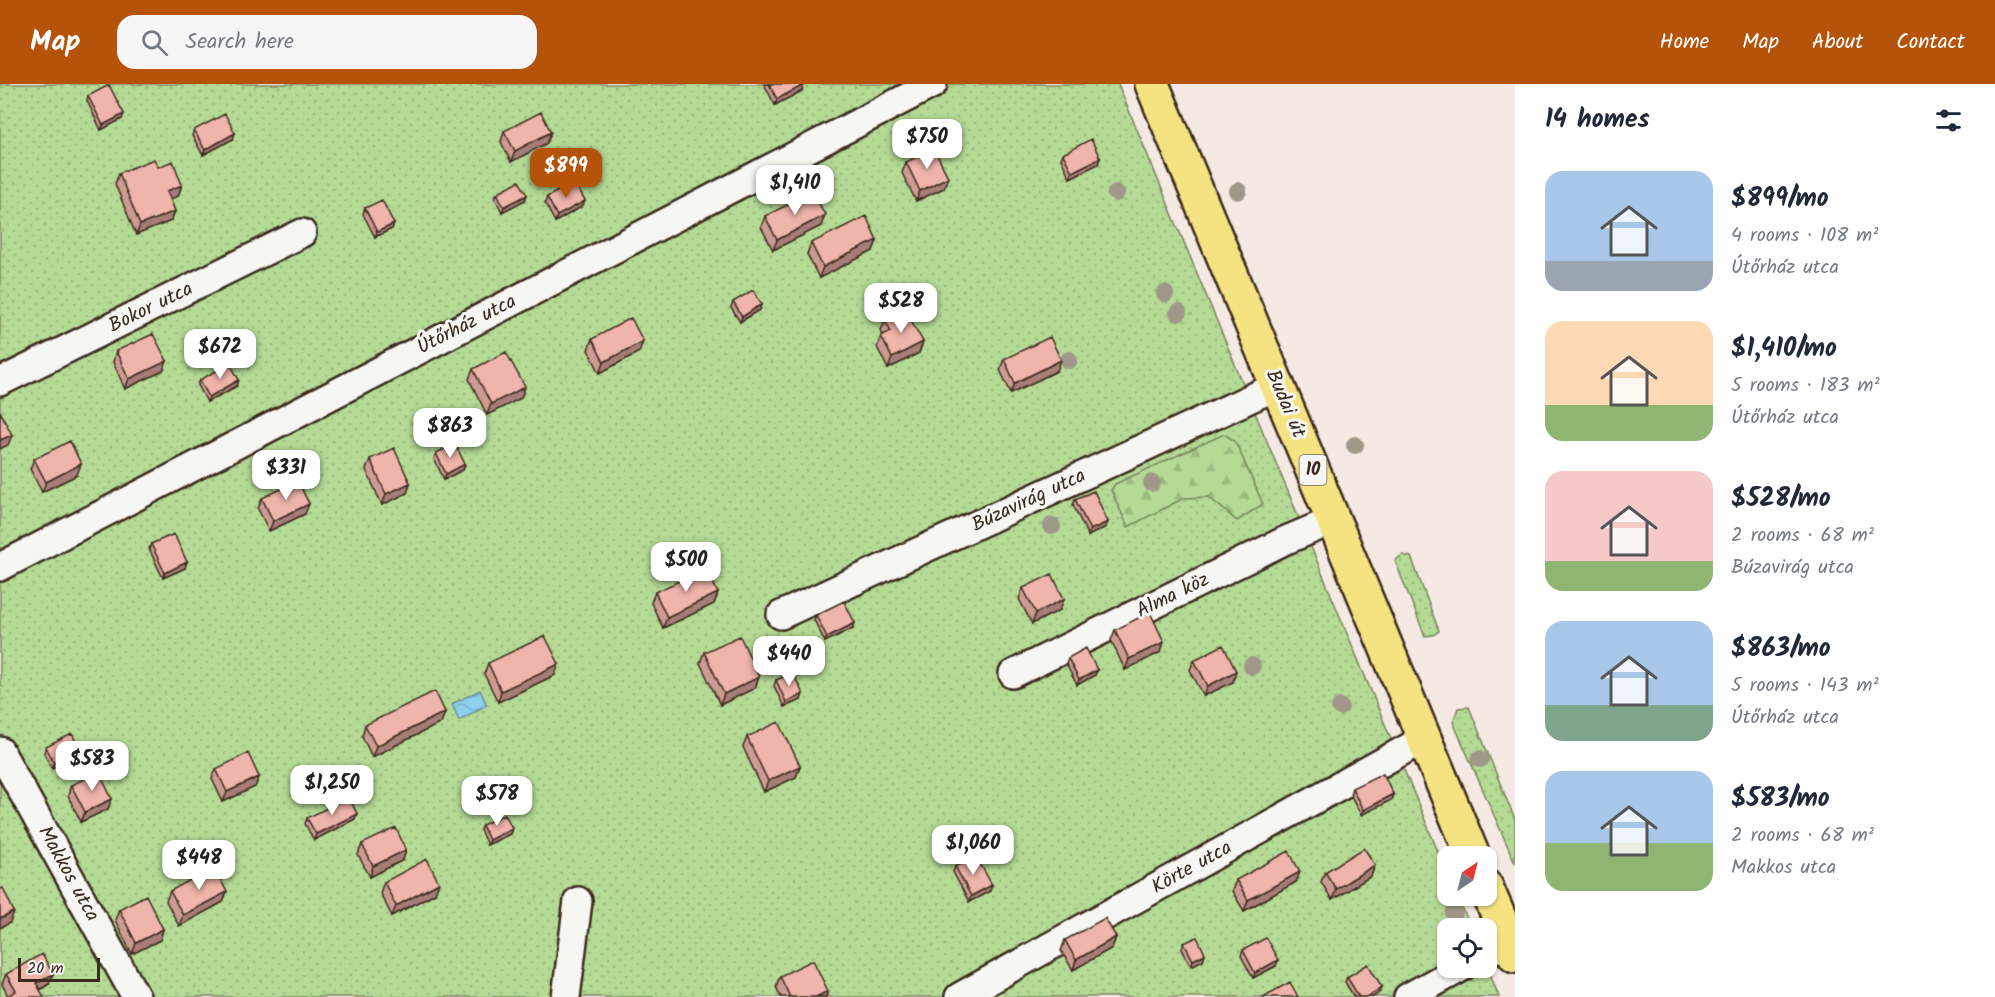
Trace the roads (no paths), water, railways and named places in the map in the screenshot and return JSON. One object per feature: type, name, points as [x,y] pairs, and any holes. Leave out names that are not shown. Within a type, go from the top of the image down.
[{"type":"main road","name":"Budai út","points":[[1152,84],[1469,846]]},
{"type":"main road","points":[[1491,906],[1504,950]]},
{"type":"street","name":"Útőrház utca","points":[[0,567],[933,84]]},
{"type":"street","name":"Bokor utca","points":[[0,382],[302,233]]},
{"type":"street","name":"Búzavirág utca","points":[[782,615],[1277,386]]},
{"type":"street","name":"Alma köz","points":[[1013,674],[1284,541],[1334,520]]},
{"type":"street","name":"Körte utca","points":[[959,997],[1424,739]]},
{"type":"street","name":"Makkos utca","points":[[0,751],[136,997]]},
{"type":"street","points":[[567,997],[578,901]]},
{"type":"street","points":[[1408,997],[1443,978]]},
{"type":"water","points":[[480,690],[487,705],[459,720],[452,704]]}]
